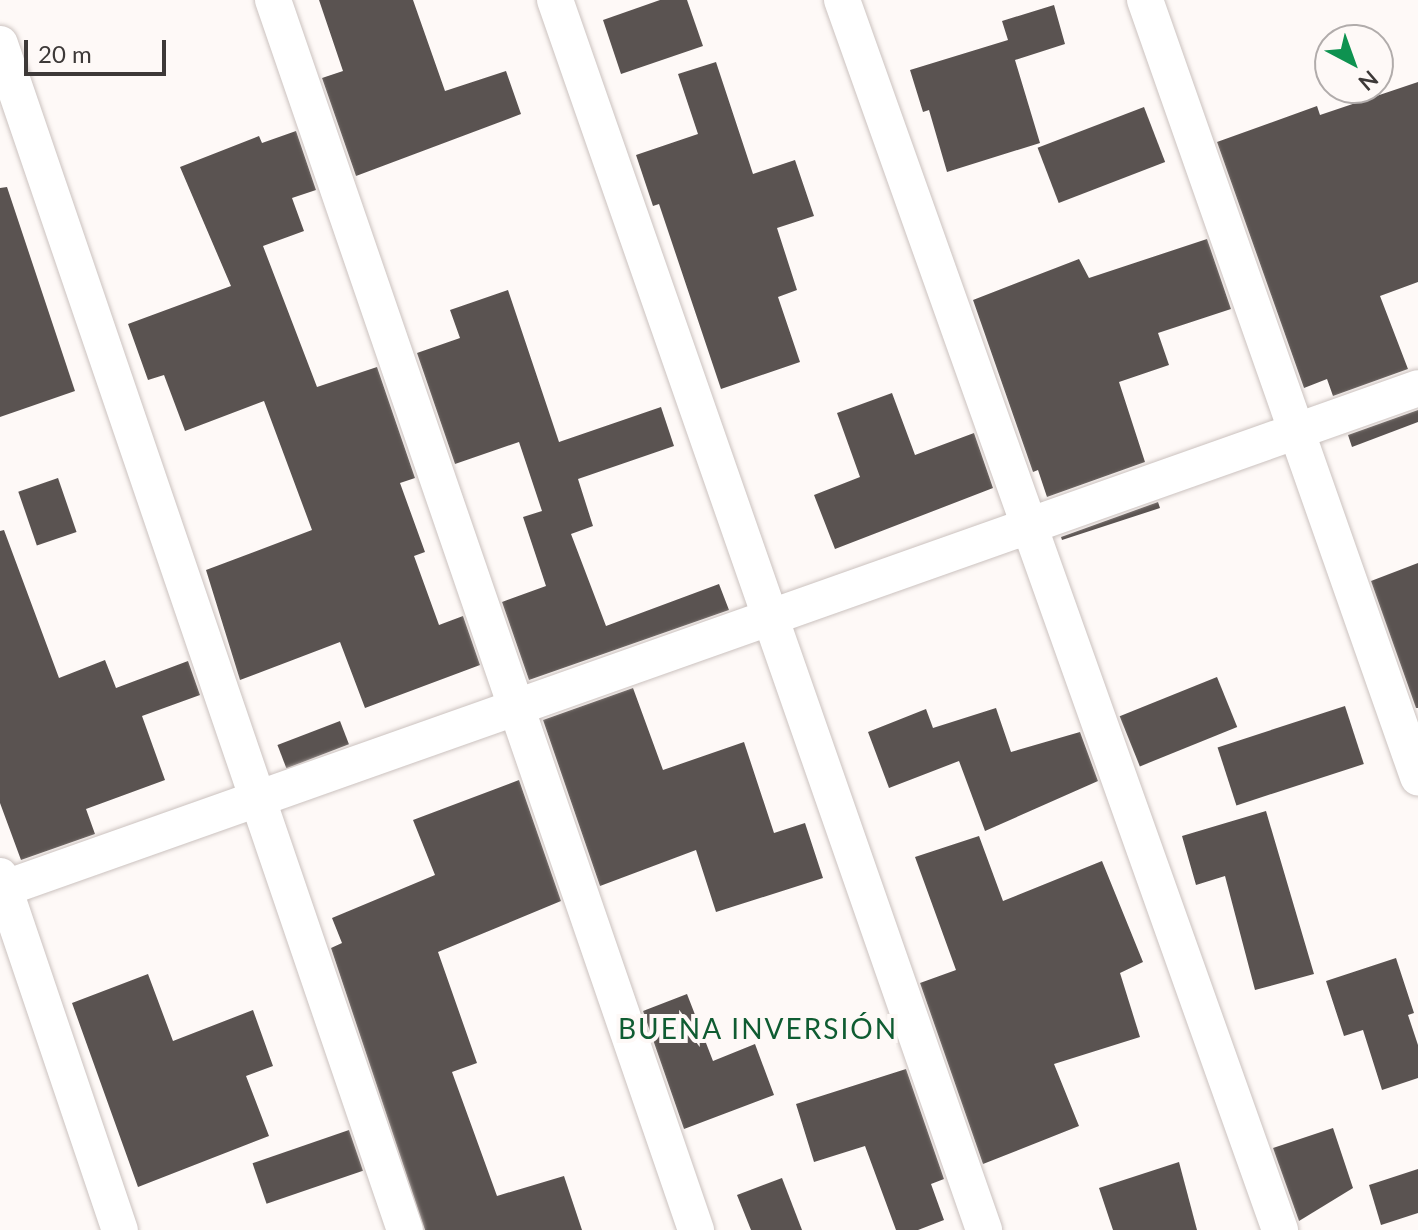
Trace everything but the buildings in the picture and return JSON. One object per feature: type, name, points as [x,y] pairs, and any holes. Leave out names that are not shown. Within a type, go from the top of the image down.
[{"type":"street","points":[[273,0],[696,1230]]},
{"type":"street","points":[[555,0],[984,1230]]},
{"type":"street","points":[[842,0],[1280,1230]]},
{"type":"street","points":[[1145,0],[1418,777]]},
{"type":"street","points":[[0,44],[405,1230]]},
{"type":"street","points":[[120,1230],[1,885],[258,799],[1418,388]]},
{"type":"district","name":"BUENA INVERSIÓN","points":[[758,1028]]}]
